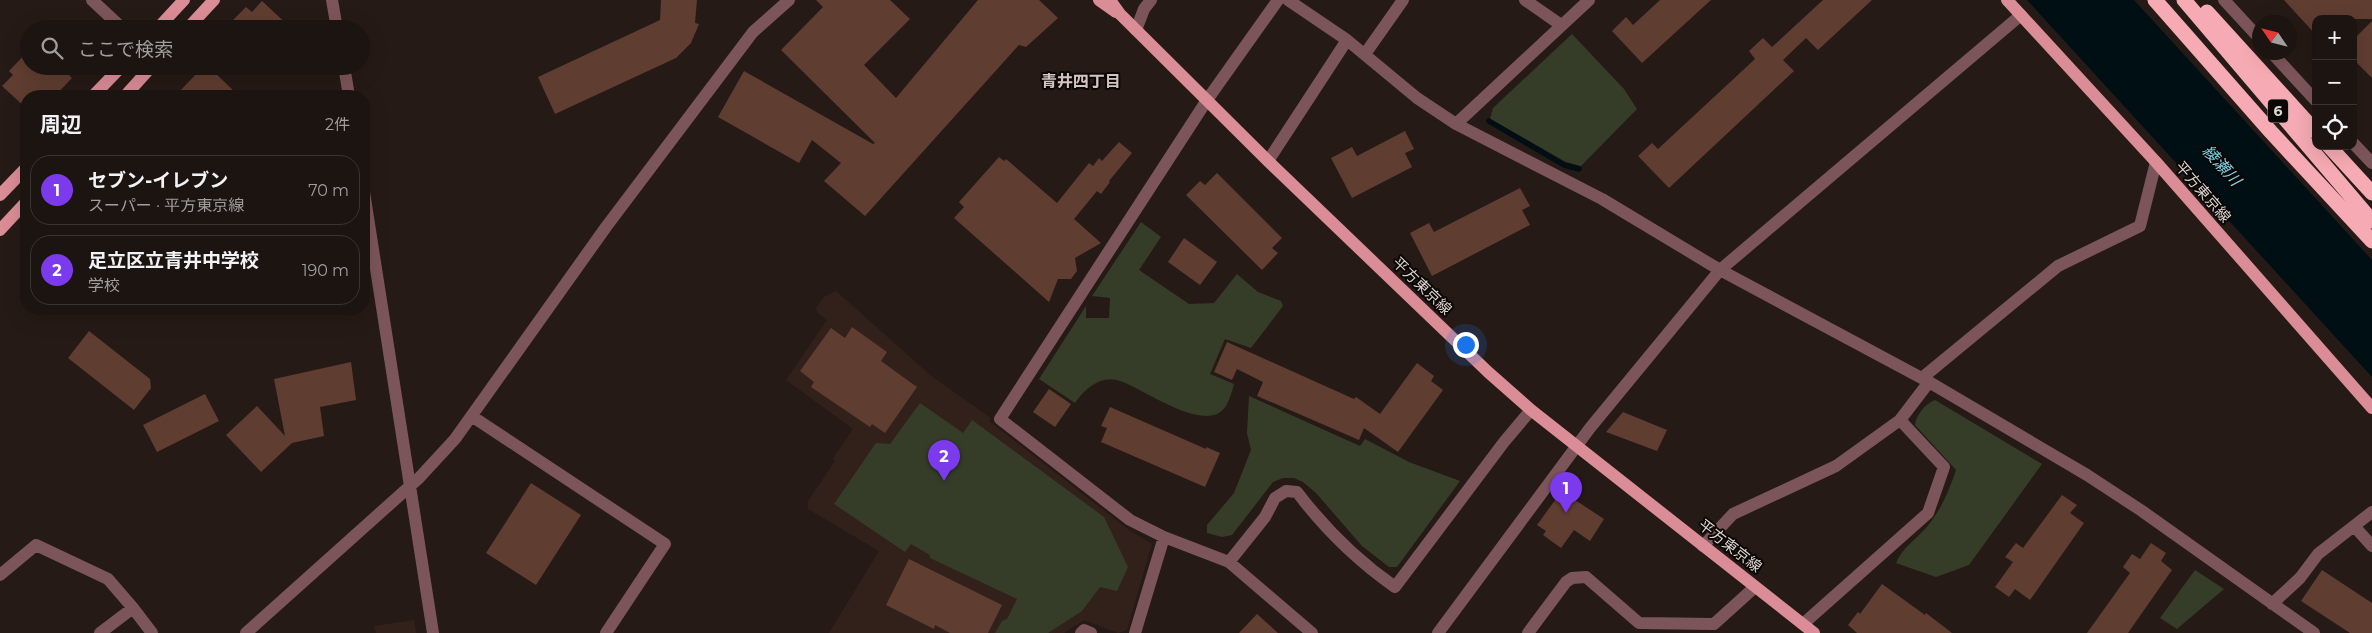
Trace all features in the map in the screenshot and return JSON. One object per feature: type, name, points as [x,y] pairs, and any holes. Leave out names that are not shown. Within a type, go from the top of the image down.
[{"type":"highway","points":[[2155,0],[2372,241]]},
{"type":"highway","name":"6","points":[[2184,0],[2372,221]]},
{"type":"highway","name":"6","points":[[2196,0],[2312,128]]},
{"type":"highway","points":[[2333,150],[2372,194]]},
{"type":"main road","points":[[165,20],[184,0]]},
{"type":"main road","points":[[195,20],[214,0]]},
{"type":"main road","name":"平方東京線","points":[[1099,0],[1120,14]]},
{"type":"main road","name":"平方東京線","points":[[1110,0],[1120,14],[1268,161],[1531,410],[1814,633]]},
{"type":"main road","name":"平方東京線","points":[[2007,0],[2156,162],[2372,408]]},
{"type":"main road","points":[[100,90],[114,75]]},
{"type":"main road","points":[[130,90],[144,75]]},
{"type":"main road","points":[[0,195],[20,174]]},
{"type":"main road","points":[[0,230],[20,208]]},
{"type":"street","points":[[92,0],[113,20]]},
{"type":"street","points":[[332,0],[335,20]]},
{"type":"street","points":[[246,633],[409,487],[455,439],[473,417],[606,227],[753,32],[789,0]]},
{"type":"street","points":[[1136,30],[1144,9],[1151,0]]},
{"type":"street","points":[[1278,0],[1207,100],[1000,419],[1130,520],[1164,537],[1229,562],[1312,633]]},
{"type":"street","points":[[1288,0],[1347,40],[1417,98],[1456,124],[1602,199],[1720,270],[1926,380],[2088,475],[2142,511],[2313,633]]},
{"type":"street","points":[[1365,54],[1403,0]]},
{"type":"street","points":[[1524,0],[1561,26]]},
{"type":"street","points":[[1456,124],[1589,0]]},
{"type":"street","points":[[2224,0],[2252,30]]},
{"type":"street","points":[[1438,633],[1576,446],[1720,270],[2021,15]]},
{"type":"street","points":[[1268,161],[1347,40]]},
{"type":"street","points":[[2279,60],[2312,97]]},
{"type":"street","points":[[346,75],[348,90]]},
{"type":"street","points":[[2357,147],[2372,163]]},
{"type":"street","points":[[1703,546],[1733,514],[1836,466],[1900,420],[1926,380],[2058,266],[2140,226],[2156,162]]},
{"type":"street","points":[[370,231],[433,633]]},
{"type":"street","points":[[1229,562],[1265,517],[1275,498],[1286,491],[1297,492],[1317,518],[1335,536],[1395,587],[1504,442],[1531,410]]},
{"type":"street","points":[[473,417],[665,544],[606,633]]},
{"type":"street","points":[[1803,624],[1928,513],[1944,467],[1900,420]]},
{"type":"street","points":[[2272,604],[2300,578],[2318,554],[2372,512]]},
{"type":"street","points":[[2354,526],[2372,546]]},
{"type":"street","points":[[1135,633],[1164,537]]},
{"type":"street","points":[[0,575],[36,545],[108,579],[152,633]]},
{"type":"street","points":[[1528,633],[1566,582],[1572,578],[1586,577],[1639,623],[1714,624],[1756,587]]},
{"type":"street","points":[[100,633],[133,608]]},
{"type":"street","points":[[1081,633],[1084,630],[1091,633]]},
{"type":"shaded area","points":[[836,291],[930,375],[991,418],[989,421],[1129,530],[1152,544],[1127,630],[1118,633],[1084,620],[1064,633],[829,633],[879,551],[808,509],[808,501],[835,461],[833,458],[853,429],[786,380],[827,320],[818,313],[816,308],[824,297]]},
{"type":"shaded area","points":[[414,620],[416,633],[376,633],[374,626]]},
{"type":"green space","points":[[1572,34],[1624,89],[1637,109],[1581,166],[1566,162],[1490,119],[1493,108]]},
{"type":"green space","points":[[1141,222],[1161,237],[1139,270],[1189,304],[1214,303],[1237,274],[1258,292],[1281,301],[1283,306],[1251,348],[1225,339],[1210,374],[1234,384],[1226,406],[1217,414],[1204,416],[1189,413],[1128,384],[1110,379],[1093,385],[1075,403],[1039,379],[1086,306],[1086,318],[1109,318],[1110,298],[1092,296]]},
{"type":"green space","points":[[1249,396],[1360,446],[1365,439],[1409,462],[1460,481],[1397,567],[1389,567],[1362,546],[1316,493],[1303,482],[1294,478],[1283,478],[1273,482],[1232,535],[1222,537],[1207,533],[1207,525],[1234,493],[1251,450],[1247,433]]},
{"type":"green space","points":[[1935,400],[2042,464],[1969,565],[1936,577],[1896,563],[1905,548],[1926,528],[1936,514],[1956,470],[1915,425],[1917,417],[1922,410]]},
{"type":"green space","points":[[920,403],[963,433],[972,420],[1104,517],[1128,567],[1117,591],[1100,587],[1082,611],[1048,633],[995,633],[1002,621],[1007,619],[1017,599],[930,558],[930,555],[911,544],[905,552],[834,504],[876,443],[890,444]]},
{"type":"green space","points":[[2195,570],[2224,589],[2177,629],[2160,618]]},
{"type":"water","name":"綾瀬川","points":[[2027,0],[2134,0],[2372,260],[2372,377]]},
{"type":"building","points":[[661,0],[697,0],[695,23],[699,24],[691,43],[676,58],[555,114],[538,77],[660,20]]},
{"type":"building","points":[[816,0],[890,0],[910,19],[864,65],[896,98],[978,0],[1039,0],[1058,18],[1026,47],[1019,45],[865,216],[824,181],[841,163],[812,140],[799,163],[718,117],[744,71],[873,144],[875,143],[781,50],[823,7]]},
{"type":"building","points":[[1660,0],[1711,0],[1642,63],[1612,31],[1626,17],[1633,25]]},
{"type":"building","points":[[1823,0],[1872,0],[1818,50],[1806,38],[1783,60],[1794,71],[1669,188],[1638,156],[1652,143],[1658,149],[1755,59],[1749,51],[1763,38],[1772,47]]},
{"type":"building","points":[[2284,0],[2372,0],[2372,19],[2357,19],[2357,15],[2312,15],[2312,31]]},
{"type":"building","points":[[262,1],[282,20],[233,20],[246,7],[252,12]]},
{"type":"building","points":[[2372,21],[2372,78],[2357,63],[2357,36]]},
{"type":"building","points":[[20,59],[20,75],[69,75],[72,78],[61,90],[20,90],[20,102],[2,86],[13,75],[9,71]]},
{"type":"building","points":[[195,75],[217,75],[233,90],[181,90]]},
{"type":"building","points":[[1405,131],[1414,149],[1405,153],[1412,167],[1352,198],[1331,158],[1352,147],[1357,156]]},
{"type":"building","points":[[1119,142],[1132,153],[1101,194],[1097,191],[1074,219],[1101,243],[1075,258],[1077,271],[1071,279],[1058,279],[1049,302],[954,218],[964,207],[959,202],[999,157],[1004,161],[1006,159],[1057,203],[1089,163],[1093,166],[1099,158],[1102,161]]},
{"type":"building","points":[[1217,173],[1282,238],[1272,248],[1278,253],[1262,270],[1186,195],[1200,181],[1205,185]]},
{"type":"building","points":[[1520,188],[1530,206],[1522,210],[1530,225],[1432,276],[1410,233],[1429,223],[1434,232]]},
{"type":"building","points":[[1184,238],[1217,262],[1200,285],[1168,262]]},
{"type":"building","points":[[852,327],[887,352],[881,361],[917,387],[885,433],[872,424],[870,427],[811,387],[814,382],[800,371],[831,328],[845,338]]},
{"type":"building","points":[[89,331],[150,379],[151,388],[134,410],[68,358]]},
{"type":"building","points":[[1227,342],[1354,399],[1356,397],[1380,414],[1417,363],[1434,376],[1431,381],[1443,390],[1398,452],[1364,428],[1359,440],[1257,396],[1263,382],[1237,369],[1232,380],[1214,372]]},
{"type":"building","points":[[351,362],[356,400],[320,407],[324,436],[292,443],[261,472],[226,435],[257,406],[285,436],[274,379]]},
{"type":"building","points":[[1049,389],[1071,404],[1055,427],[1033,412]]},
{"type":"building","points":[[205,394],[219,421],[157,452],[143,425]]},
{"type":"building","points":[[1110,407],[1206,449],[1206,447],[1220,453],[1205,487],[1101,442],[1107,428],[1101,426]]},
{"type":"building","points":[[1623,412],[1667,430],[1657,451],[1606,432]]},
{"type":"building","points":[[531,483],[581,515],[536,585],[486,553]]},
{"type":"building","points":[[1566,494],[1604,519],[1590,541],[1574,530],[1561,548],[1543,535],[1546,531],[1537,525],[1558,496]]},
{"type":"building","points":[[2062,495],[2077,505],[2070,513],[2084,523],[2030,600],[2015,589],[2009,597],[1995,587],[2013,562],[2005,557],[2016,543],[2023,548]]},
{"type":"building","points":[[2151,543],[2166,553],[2161,561],[2172,570],[2128,633],[2087,633],[2130,573],[2123,567],[2132,554],[2140,559]]},
{"type":"building","points":[[909,559],[1002,605],[988,633],[950,633],[935,625],[934,629],[886,605]]},
{"type":"building","points":[[2322,570],[2372,603],[2372,633],[2350,633],[2301,601]]},
{"type":"building","points":[[1882,584],[1952,633],[1857,633],[1848,625],[1858,612],[1860,614]]},
{"type":"building","points":[[1257,614],[1278,633],[1239,633]]},
{"type":"waterway","points":[[1489,121],[1564,165],[1579,169]]},
{"type":"place","name":"足立区立青井中学校","points":[[944,481]]},
{"type":"place","name":"セブン-イレブン","points":[[1566,513]]},
{"type":"district","name":"青井四丁目","points":[[1081,81]]}]
